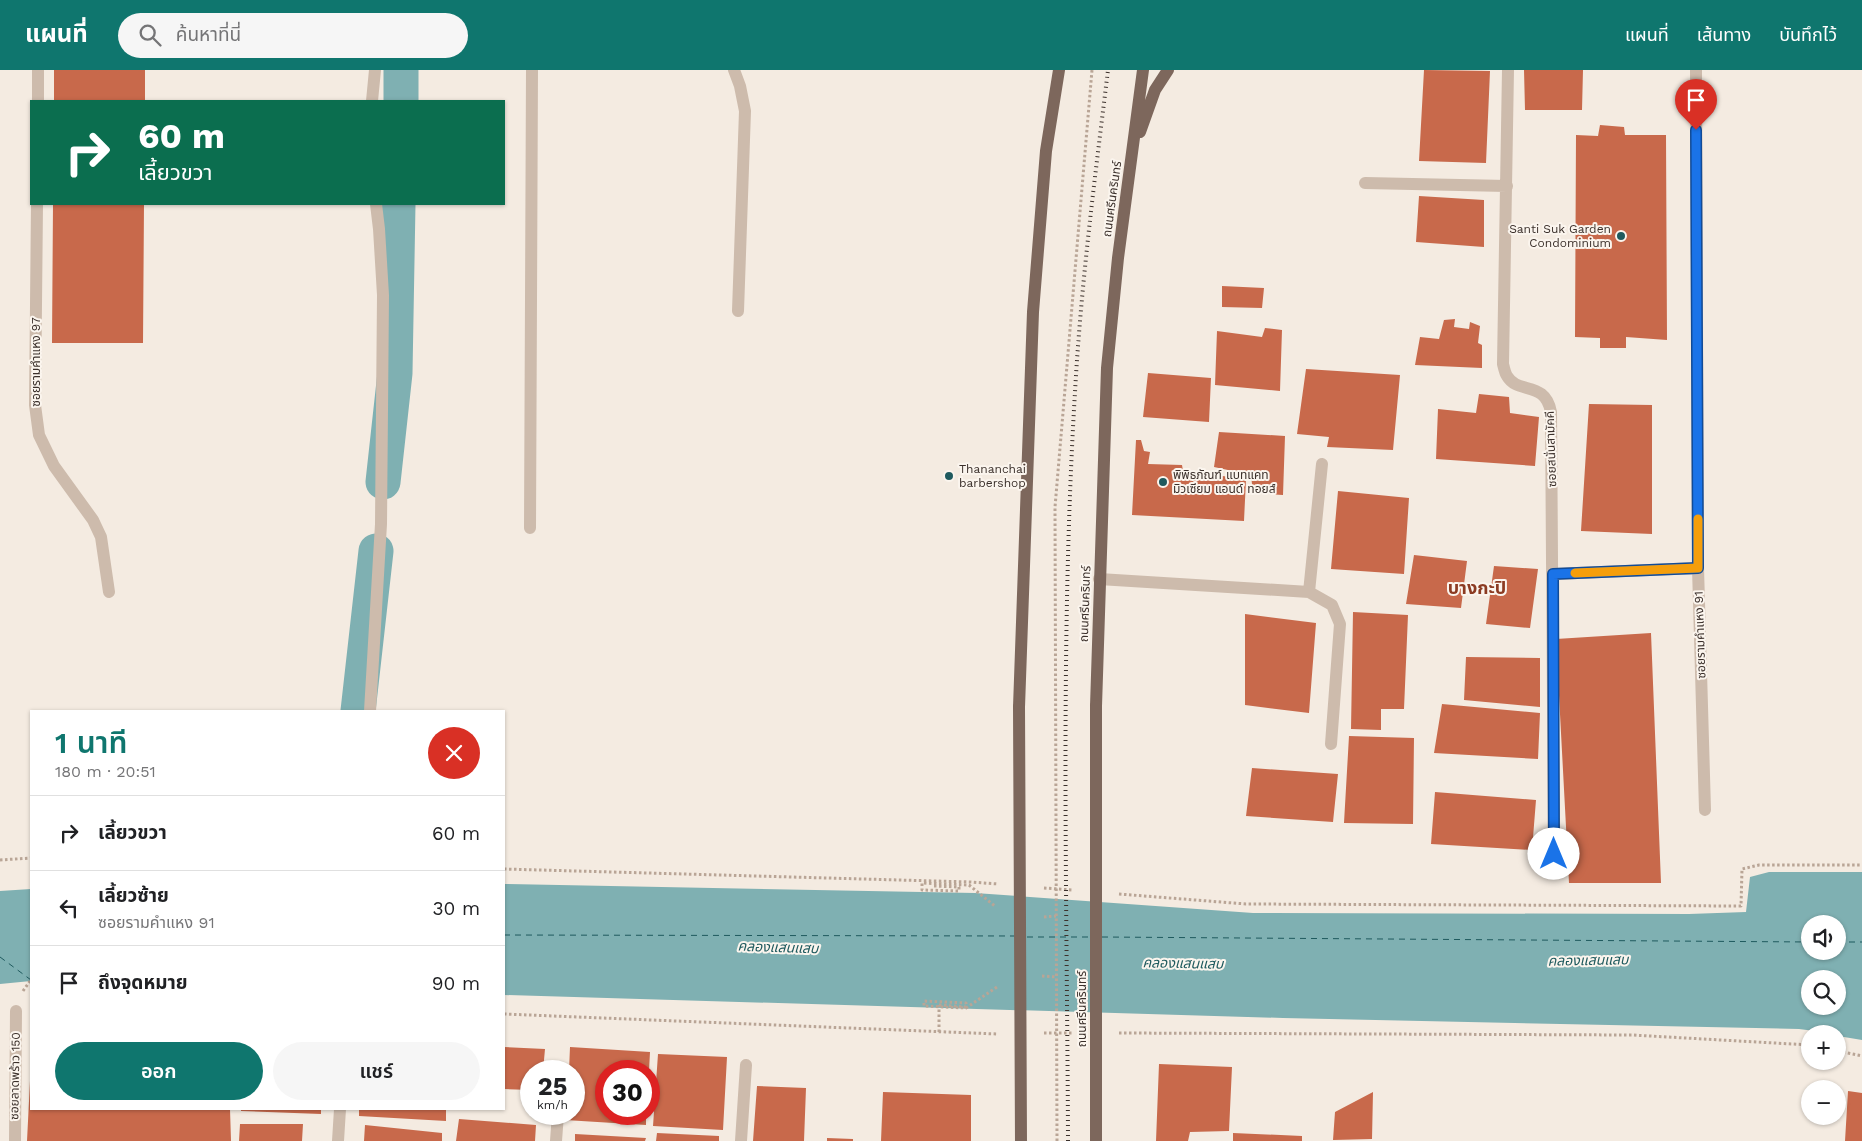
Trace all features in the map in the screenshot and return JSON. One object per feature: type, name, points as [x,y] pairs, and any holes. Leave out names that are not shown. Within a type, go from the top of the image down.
[{"type":"main road","points":[[1021,1141],[1019,707],[1033,312],[1046,151],[1059,70]]},
{"type":"main road","name":"ถนนศรีนครินทร์","points":[[1096,1141],[1096,706],[1107,368],[1118,258],[1143,70]]},
{"type":"main road","points":[[1132,153],[1155,90],[1168,70]]},
{"type":"street","points":[[38,70],[38,100]]},
{"type":"street","points":[[372,100],[375,70]]},
{"type":"street","points":[[530,528],[532,70]]},
{"type":"street","points":[[734,70],[740,86],[745,111],[738,310]]},
{"type":"street","name":"ซอยสนั่นสามัคคี","points":[[1508,70],[1503,364],[1506,375],[1512,381],[1540,392],[1549,401],[1552,428],[1554,854]]},
{"type":"street","name":"ซอยรามคำแหง 91","points":[[1696,70],[1698,568],[1705,810]]},
{"type":"street","points":[[1365,183],[1507,186]]},
{"type":"street","name":"ซอยรามคำแหง 97","points":[[37,205],[35,406],[40,435],[54,466],[93,520],[101,536],[110,592]]},
{"type":"street","points":[[370,710],[381,496],[383,295],[376,205]]},
{"type":"street","points":[[1309,592],[1322,464]]},
{"type":"street","points":[[1553,574],[1698,568]]},
{"type":"street","points":[[1100,579],[1309,592],[1332,605],[1340,624],[1331,744]]},
{"type":"street","name":"ซอยลาดพร้าว 150","points":[[15,1141],[16,1011]]},
{"type":"street","points":[[741,1141],[746,1065]]},
{"type":"street","points":[[338,1141],[340,1110]]},
{"type":"street","points":[[556,1141],[557,1125]]},
{"type":"path","points":[[1057,1141],[1055,507],[1092,70]]},
{"type":"path","points":[[0,860],[30,858]]},
{"type":"path","points":[[1118,894],[1246,904],[1741,906],[1742,869],[1759,865],[1862,865]]},
{"type":"path","points":[[505,869],[1000,884]]},
{"type":"path","points":[[934,881],[934,886],[959,887],[959,891],[922,890],[922,883],[969,885]]},
{"type":"path","points":[[1040,887],[1079,890]]},
{"type":"path","points":[[939,1032],[939,1005],[966,1007],[966,1004],[924,1001],[924,1006],[966,1008]]},
{"type":"path","points":[[505,1014],[1002,1034]]},
{"type":"path","points":[[1041,1034],[1080,1033]]},
{"type":"path","points":[[1110,1033],[1632,1035],[1801,1045]]},
{"type":"path","points":[[1846,1053],[1862,1056]]},
{"type":"water","name":"คลองแสนแสบ","points":[[1769,872],[1862,872],[1862,1040],[1846,1037],[1846,1025],[1801,1025],[1801,1029],[1283,1018],[505,995],[505,884],[975,893],[1253,913],[1689,914],[1746,912],[1750,877]]},
{"type":"water","points":[[30,889],[30,981],[0,984],[0,891]]},
{"type":"building","points":[[54,70],[145,70],[145,100],[54,100]]},
{"type":"building","points":[[1424,70],[1490,71],[1486,163],[1419,161]]},
{"type":"building","points":[[1524,70],[1583,70],[1582,110],[1525,110]]},
{"type":"building","name":"Santi Suk Garden Condominium","points":[[1600,125],[1624,127],[1625,135],[1666,135],[1667,340],[1626,337],[1626,348],[1600,348],[1600,338],[1575,337],[1576,135],[1598,136]]},
{"type":"building","points":[[1419,196],[1484,200],[1484,247],[1416,242]]},
{"type":"building","points":[[53,205],[144,205],[143,343],[52,343]]},
{"type":"building","points":[[1222,286],[1264,288],[1262,308],[1222,307]]},
{"type":"building","points":[[1455,319],[1454,327],[1469,329],[1470,322],[1480,326],[1478,343],[1482,345],[1482,368],[1415,365],[1420,337],[1439,339],[1444,320]]},
{"type":"building","points":[[1265,328],[1282,330],[1280,391],[1215,385],[1217,331],[1262,337]]},
{"type":"building","points":[[1306,369],[1400,375],[1393,450],[1327,447],[1329,437],[1297,434]]},
{"type":"building","points":[[1148,373],[1211,378],[1209,422],[1143,417]]},
{"type":"building","points":[[1479,394],[1509,397],[1510,413],[1539,417],[1535,466],[1436,459],[1438,409],[1476,413]]},
{"type":"building","points":[[1589,404],[1652,405],[1652,534],[1581,531]]},
{"type":"building","points":[[1219,432],[1285,436],[1283,495],[1253,493],[1251,475],[1214,467]]},
{"type":"building","points":[[1136,440],[1141,440],[1144,451],[1150,452],[1148,464],[1182,465],[1183,471],[1246,479],[1244,521],[1132,515]]},
{"type":"building","points":[[1338,491],[1409,498],[1404,574],[1331,569]]},
{"type":"building","points":[[1414,555],[1467,561],[1461,608],[1406,604]]},
{"type":"building","points":[[1494,566],[1538,569],[1530,628],[1486,624]]},
{"type":"building","points":[[1353,612],[1408,615],[1404,709],[1381,709],[1381,730],[1351,729]]},
{"type":"building","points":[[1245,614],[1316,623],[1309,713],[1245,705]]},
{"type":"building","points":[[1651,633],[1661,883],[1569,883],[1556,639]]},
{"type":"building","points":[[1466,657],[1540,658],[1540,707],[1464,700]]},
{"type":"building","points":[[1442,704],[1540,713],[1538,759],[1434,753]]},
{"type":"building","points":[[1349,736],[1414,738],[1413,824],[1344,823]]},
{"type":"building","points":[[1252,768],[1338,774],[1333,822],[1246,816]]},
{"type":"building","points":[[1435,792],[1536,800],[1532,850],[1431,844]]},
{"type":"building","points":[[505,1047],[545,1049],[544,1060],[520,1060],[520,1090],[505,1089]]},
{"type":"building","points":[[570,1047],[650,1052],[650,1060],[595,1060],[595,1122],[585,1121],[585,1060],[569,1060]]},
{"type":"building","points":[[658,1054],[727,1057],[723,1130],[653,1126],[660,1125],[660,1060],[658,1060]]},
{"type":"building","points":[[1159,1064],[1232,1067],[1229,1131],[1190,1132],[1188,1141],[1156,1141]]},
{"type":"building","points":[[30,1081],[30,1110],[230,1110],[231,1141],[27,1141]]},
{"type":"building","points":[[757,1086],[806,1088],[804,1141],[753,1141]]},
{"type":"building","points":[[1848,1091],[1862,1093],[1862,1141],[1845,1141]]},
{"type":"building","points":[[883,1092],[971,1095],[971,1141],[881,1141]]},
{"type":"building","points":[[1373,1092],[1372,1139],[1333,1140],[1335,1112]]},
{"type":"building","points":[[321,1110],[321,1114],[241,1111]]},
{"type":"building","points":[[359,1110],[446,1110],[446,1121],[359,1116]]},
{"type":"building","points":[[459,1119],[536,1125],[535,1141],[456,1141]]},
{"type":"building","points":[[240,1124],[303,1124],[302,1141],[239,1141]]},
{"type":"building","points":[[365,1125],[442,1133],[442,1141],[364,1141]]},
{"type":"building","points":[[657,1133],[719,1136],[719,1141],[656,1141]]},
{"type":"building","points":[[1233,1133],[1302,1136],[1302,1141],[1233,1141]]},
{"type":"building","points":[[575,1134],[646,1138],[645,1141],[575,1141]]},
{"type":"building","points":[[827,1138],[853,1139],[853,1141],[827,1141]]},
{"type":"waterway","points":[[401,70],[401,100]]},
{"type":"waterway","points":[[383,482],[395,373],[398,205]]},
{"type":"waterway","points":[[358,710],[376,551]]},
{"type":"ferry route","points":[[505,935],[1015,936]]},
{"type":"ferry route","points":[[1027,937],[1090,937]]},
{"type":"ferry route","points":[[1102,937],[1801,942]]},
{"type":"ferry route","points":[[1846,942],[1862,942]]},
{"type":"ferry route","points":[[0,957],[30,979]]},
{"type":"railway","points":[[1068,1141],[1066,672],[1070,485],[1081,311],[1108,70]]},
{"type":"slow traffic","points":[[1575,573],[1698,568],[1698,519]]},
{"type":"place","name":"Santi Suk Garden Condominium","points":[[1621,236]]},
{"type":"place","name":"Thananchai barbershop","points":[[949,476]]},
{"type":"place","name":"พิพิธภัณฑ์ แบทแคท มิวเซียม แอนด์ ทอยส์","points":[[1163,482]]},
{"type":"district","name":"บางกะปิ","points":[[1477,587]]},
{"type":"route","points":[[1554,854],[1553,574],[1698,568],[1696,130]]}]
